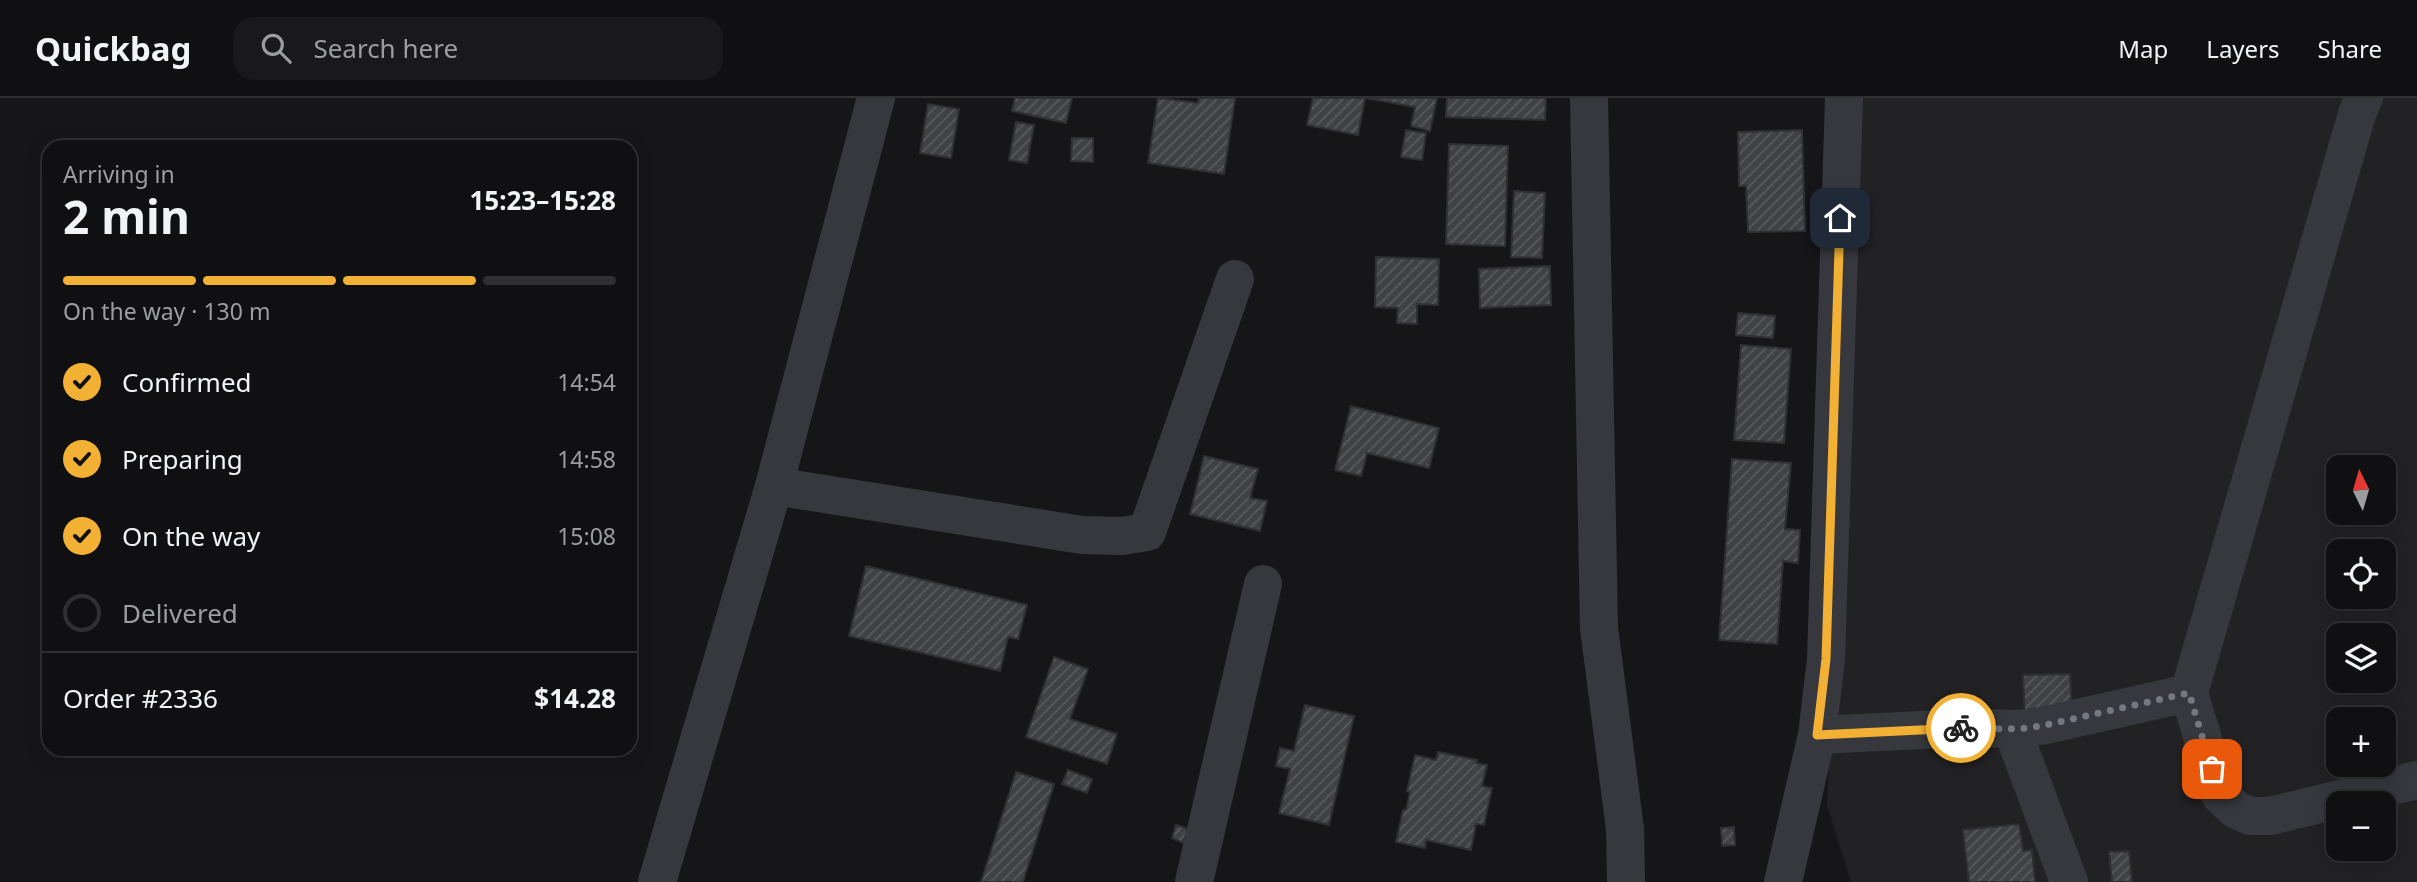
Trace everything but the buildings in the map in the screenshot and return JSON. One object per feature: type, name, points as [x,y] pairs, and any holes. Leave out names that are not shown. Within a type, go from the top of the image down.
[{"type":"street","points":[[657,882],[774,486],[876,98]]},
{"type":"street","points":[[1589,98],[1599,628],[1625,829],[1626,882]]},
{"type":"street","points":[[1783,882],[1817,735],[1826,659],[1844,98]]},
{"type":"street","points":[[2364,98],[2297,317],[2189,693],[2220,795],[2235,809],[2250,816],[2270,816],[2417,780]]},
{"type":"street","points":[[774,486],[1082,535],[1122,536],[1147,533],[1235,279]]},
{"type":"street","points":[[1194,882],[1263,584]]},
{"type":"street","points":[[1817,735],[1964,728],[2012,729],[2046,725],[2189,693]]},
{"type":"street","points":[[2012,729],[2069,882]]},
{"type":"shaded area","points":[[1860,98],[2417,98],[2417,882],[1851,882],[1827,805]]},
{"type":"way so far","points":[[1961,728],[2019,729],[2046,725],[2189,693],[2212,769]]},
{"type":"route","points":[[1840,218],[1826,659],[1817,735],[1961,728]]}]
